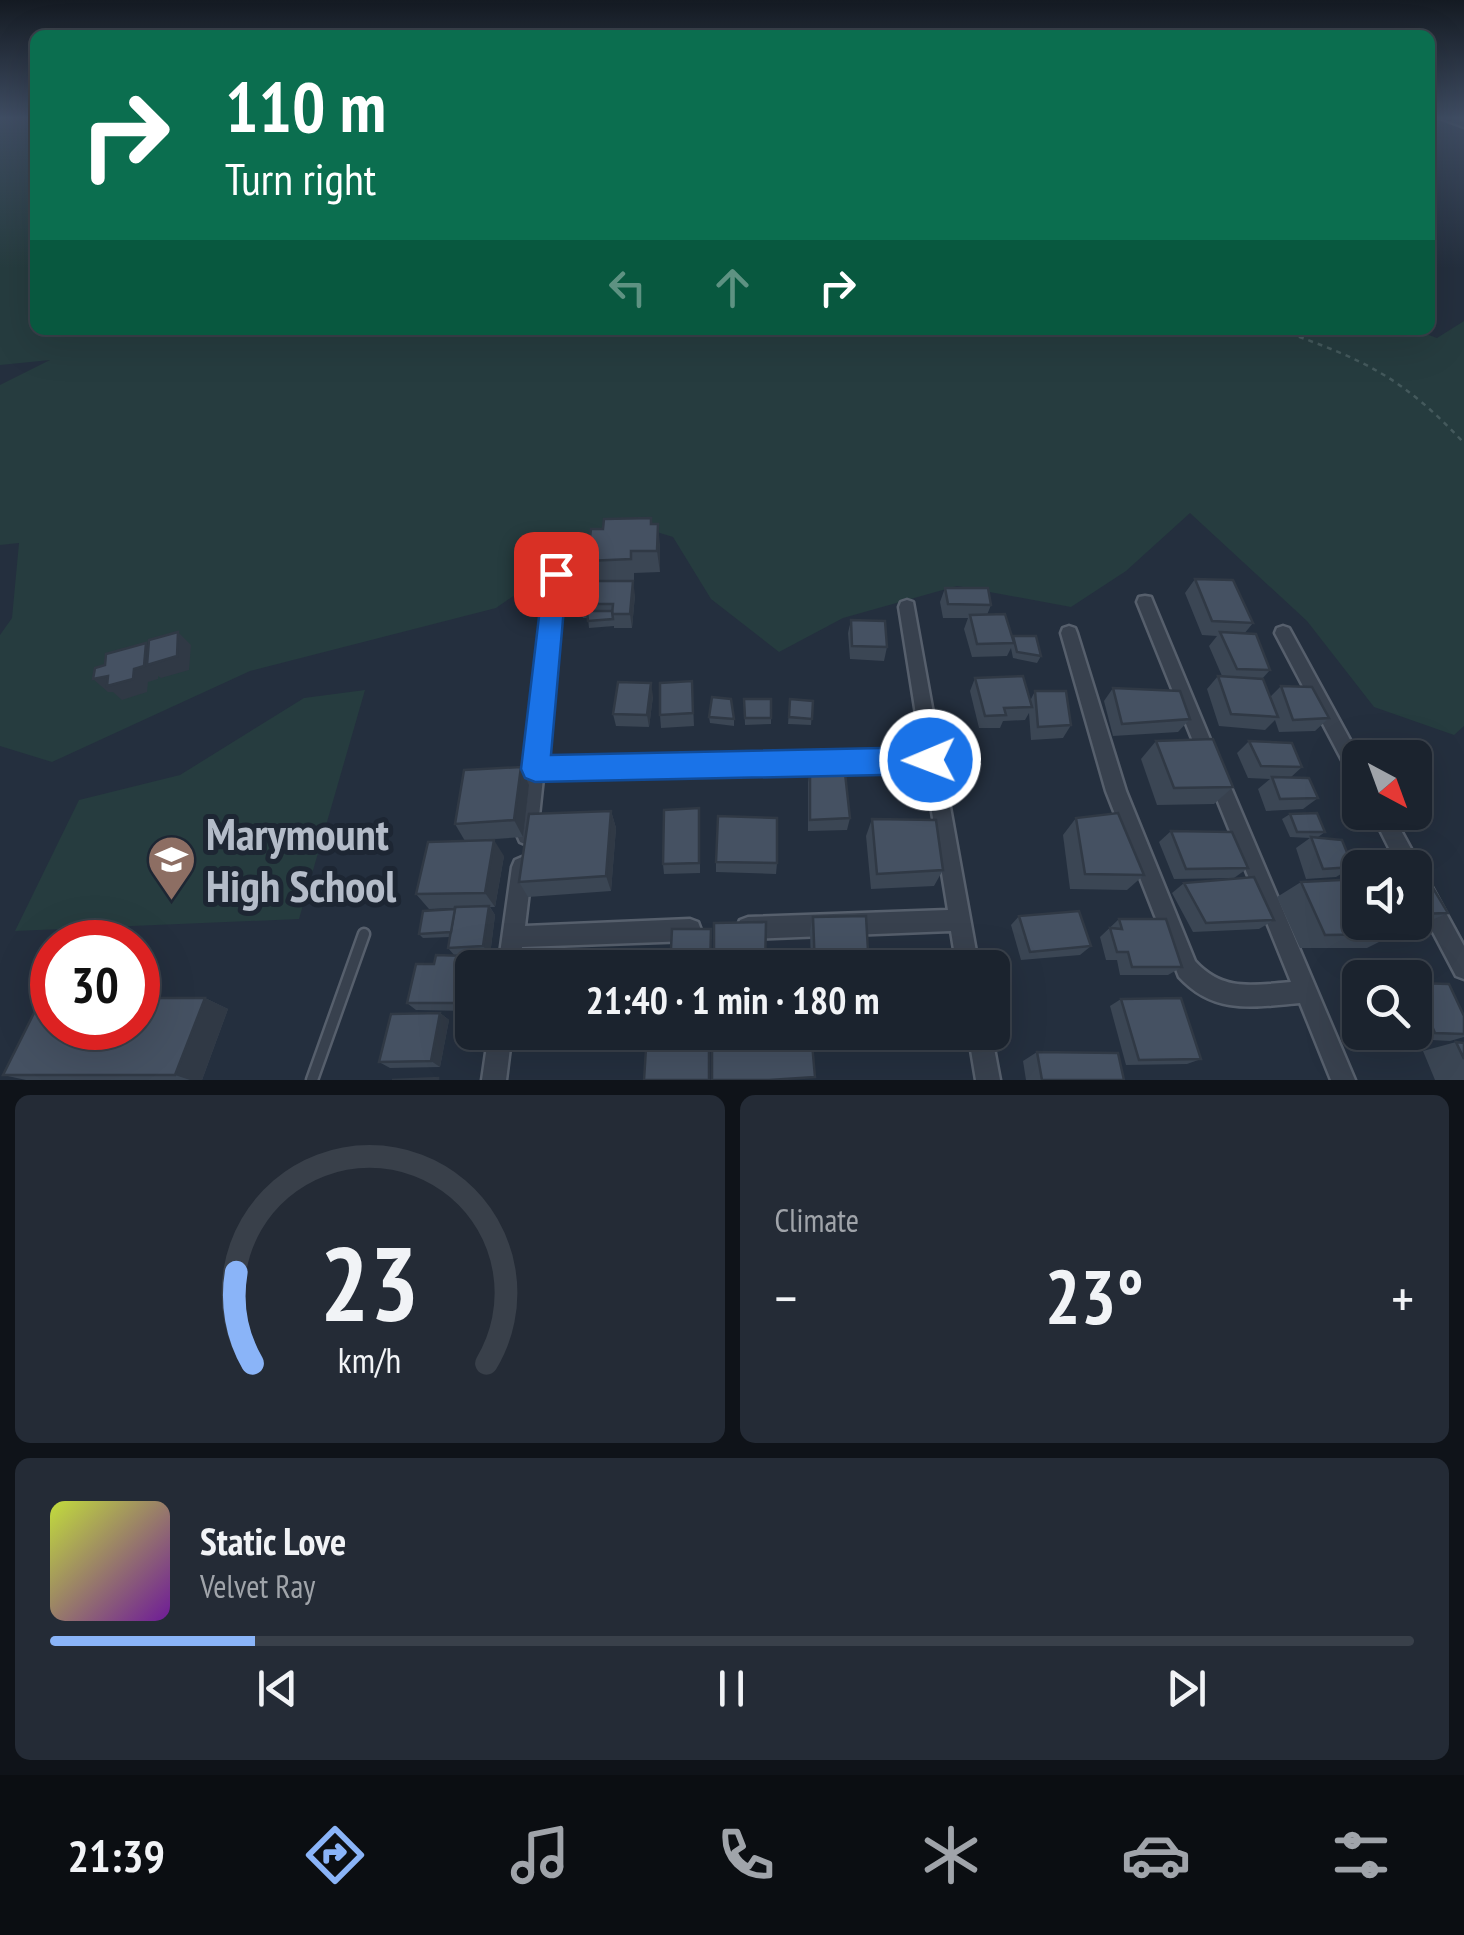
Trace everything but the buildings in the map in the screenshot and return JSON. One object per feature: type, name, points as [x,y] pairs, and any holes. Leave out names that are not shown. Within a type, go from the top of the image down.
[{"type":"street","points":[[511,950],[556,574]]},
{"type":"street","points":[[1145,602],[1304,992],[1344,1080]]},
{"type":"street","points":[[907,607],[965,950]]},
{"type":"street","points":[[1069,633],[1116,790],[1187,970],[1198,985],[1227,996],[1304,992]]},
{"type":"street","points":[[1283,633],[1342,742]]},
{"type":"street","points":[[535,769],[930,760]]},
{"type":"street","points":[[1432,909],[1464,968]]},
{"type":"street","points":[[513,937],[959,920]]},
{"type":"street","points":[[494,1080],[498,1050]]},
{"type":"street","points":[[982,1050],[988,1080]]},
{"type":"lane","points":[[312,1080],[364,934]]},
{"type":"path","points":[[1292,335],[1375,369],[1406,388],[1432,408],[1464,443]]},
{"type":"green space","points":[[0,167],[30,167],[30,335],[1437,338],[1464,321],[1464,726],[1454,735],[1374,707],[1307,621],[1190,513],[1126,571],[1071,607],[957,586],[843,618],[779,652],[711,599],[673,537],[621,521],[496,608],[250,671],[52,762],[0,746],[0,635],[12,618],[19,543],[0,545],[0,385],[50,360],[0,365]]},
{"type":"green space","points":[[365,690],[299,919],[160,925],[160,920],[30,920],[30,930],[15,931],[79,800],[180,775],[304,698]]},
{"type":"place","name":"Marymount High School","points":[[171,902]]},
{"type":"route","points":[[556,574],[535,769],[930,760]]}]
